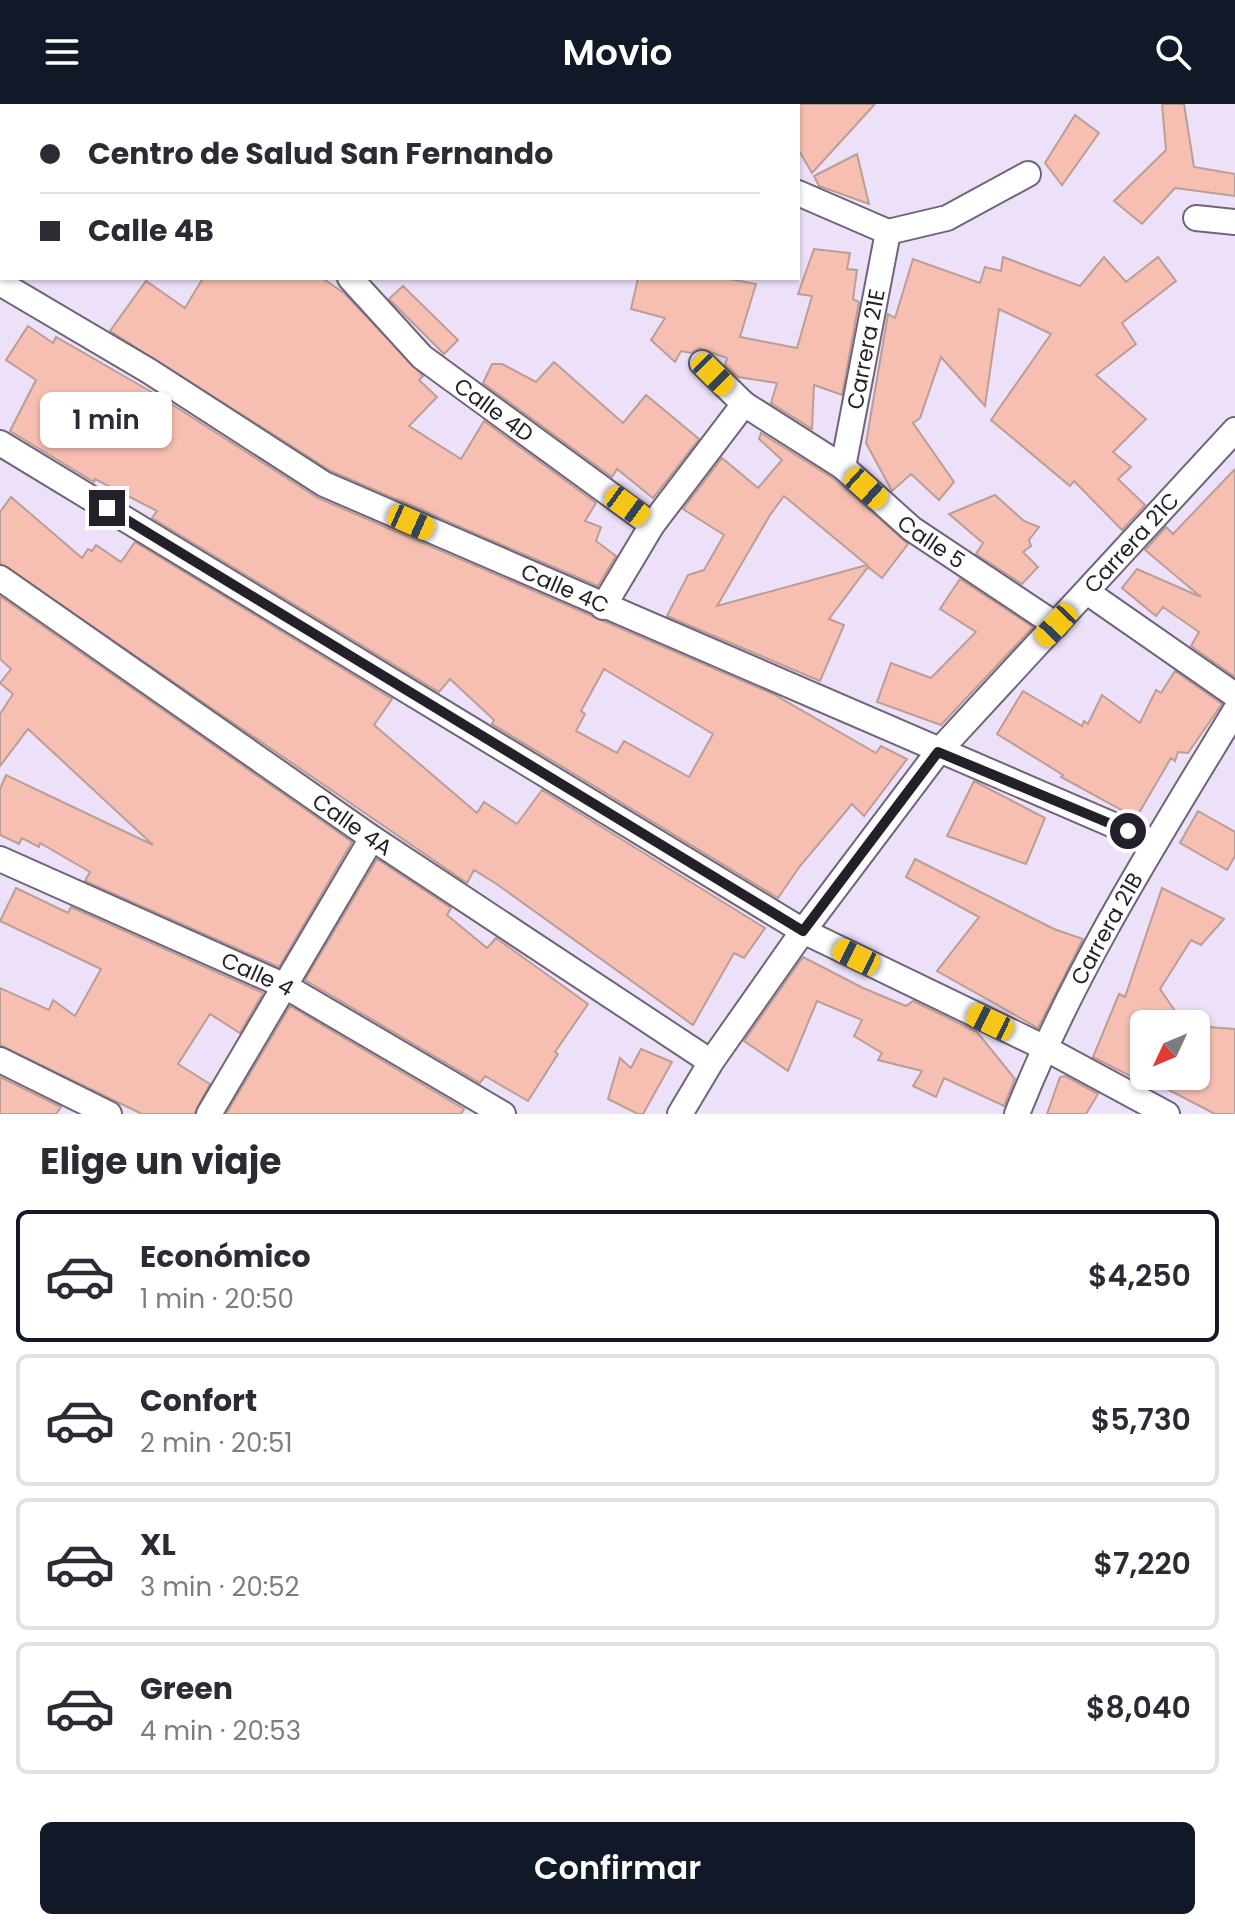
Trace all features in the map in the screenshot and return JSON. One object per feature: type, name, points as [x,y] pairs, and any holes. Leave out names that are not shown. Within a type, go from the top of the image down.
[{"type":"street","points":[[800,194],[888,232],[947,218],[1028,174]]},
{"type":"street","points":[[1196,218],[1235,222]]},
{"type":"street","name":"Carrera 21E","points":[[843,467],[888,232]]},
{"type":"street","name":"Calle 4D","points":[[352,280],[422,357],[652,525]]},
{"type":"street","name":"Calle 4C","points":[[14,284],[324,484],[938,752],[1155,843]]},
{"type":"street","name":"Calle 5","points":[[702,363],[744,404],[843,467],[912,529],[1056,625]]},
{"type":"street","points":[[603,607],[652,525],[744,404]]},
{"type":"street","name":"Carrera 21C","points":[[680,1114],[711,1062],[803,931],[938,752],[1235,430]]},
{"type":"street","points":[[0,443],[803,931],[1043,1047],[1167,1114]]},
{"type":"street","name":"Calle 4A","points":[[0,578],[372,838],[711,1062]]},
{"type":"street","points":[[1087,592],[1235,695]]},
{"type":"street","name":"Carrera 21B","points":[[1017,1114],[1043,1047],[1155,843],[1235,711]]},
{"type":"street","points":[[209,1114],[372,838]]},
{"type":"street","name":"Calle 4","points":[[0,859],[285,986],[503,1114]]},
{"type":"street","points":[[0,1060],[109,1114]]},
{"type":"building","points":[[800,104],[875,104],[812,173],[800,152]]},
{"type":"building","points":[[1162,104],[1184,104],[1194,167],[1235,174],[1235,196],[1175,188],[1142,224],[1114,201],[1166,150]]},
{"type":"building","points":[[1075,115],[1099,133],[1062,185],[1045,163]]},
{"type":"building","points":[[857,154],[869,204],[819,186],[814,176]]},
{"type":"building","points":[[814,249],[850,253],[847,269],[857,270],[853,299],[859,302],[842,395],[814,385],[812,429],[771,403],[777,383],[738,377],[725,365],[727,358],[699,348],[691,353],[681,351],[675,362],[651,340],[665,318],[631,309],[638,280],[735,280],[756,284],[740,337],[797,348],[812,296],[798,294]]},
{"type":"building","points":[[1003,257],[1080,286],[1104,257],[1126,282],[1158,257],[1176,281],[1122,323],[1136,344],[1096,375],[1146,419],[1113,452],[1131,467],[1118,479],[1145,505],[1122,530],[1074,481],[1070,486],[991,420],[1051,334],[999,309],[985,406],[941,357],[920,418],[913,423],[954,482],[939,500],[911,474],[892,491],[866,443],[888,314],[895,318],[913,259],[980,283],[985,267],[1001,271]]},
{"type":"building","points":[[202,280],[325,280],[344,293],[423,376],[419,380],[437,397],[409,426],[461,459],[484,421],[596,503],[585,521],[601,527],[596,541],[616,556],[598,586],[331,471],[110,331],[146,281],[185,308]]},
{"type":"building","points":[[403,286],[458,340],[444,354],[389,299]]},
{"type":"building","points":[[28,326],[53,343],[56,337],[162,398],[318,498],[773,694],[876,753],[881,746],[907,759],[864,816],[852,804],[800,866],[778,898],[492,724],[494,720],[450,679],[439,692],[152,518],[157,511],[95,479],[94,482],[10,431],[36,380],[6,360]],"holes":[[[604,669],[713,734],[689,777],[624,741],[617,753],[576,731],[585,714],[581,711]]]},
{"type":"building","points":[[554,362],[623,423],[646,395],[699,439],[653,498],[617,469],[612,477],[483,383],[492,364],[502,364],[536,382]]},
{"type":"building","points":[[761,433],[834,479],[908,544],[882,578],[868,567],[829,619],[844,625],[820,681],[667,616],[688,575],[704,570],[724,535],[683,509],[722,458],[758,488],[782,460],[759,439]],"holes":[[[784,496],[867,565],[717,606]]]},
{"type":"building","points":[[1235,469],[1235,677],[1191,646],[1199,632],[1163,607],[1156,616],[1122,588],[1137,569],[1201,597],[1145,550],[1166,527],[1173,534]]},
{"type":"building","points":[[995,495],[1024,521],[1039,527],[1029,540],[1031,546],[1023,552],[1038,567],[1022,584],[976,554],[983,543],[949,514]]},
{"type":"building","points":[[11,497],[82,558],[88,549],[92,551],[96,545],[121,562],[135,542],[392,699],[374,725],[477,813],[484,802],[517,824],[542,790],[765,928],[744,958],[734,953],[693,1025],[498,885],[474,870],[467,883],[0,563],[0,512]]},
{"type":"building","points":[[960,579],[1033,627],[941,725],[877,702],[891,663],[931,678],[976,632],[940,609]]},
{"type":"building","points":[[0,596],[352,842],[279,967],[85,881],[90,872],[40,843],[39,847],[22,838],[19,844],[0,835],[0,789],[6,775],[153,845],[28,729],[0,766],[0,714],[13,694],[0,683],[11,669],[0,659]]},
{"type":"building","points":[[1175,671],[1222,704],[1188,753],[1178,752],[1175,761],[1171,758],[1136,818],[1061,777],[1063,775],[997,734],[1023,691],[1082,726],[1084,721],[1088,724],[1102,695],[1140,723],[1156,690],[1161,693]]},
{"type":"building","points":[[974,781],[1045,818],[1026,864],[947,836]]},
{"type":"building","points":[[1198,811],[1235,832],[1235,856],[1227,870],[1180,843]]},
{"type":"building","points":[[377,859],[451,908],[447,915],[487,948],[496,938],[588,1004],[555,1052],[558,1054],[528,1101],[485,1076],[480,1083],[305,980]]},
{"type":"building","points":[[915,859],[1054,929],[1083,939],[1038,1028],[937,971],[979,917],[906,877]]},
{"type":"building","points":[[16,888],[68,913],[71,907],[263,993],[240,1033],[210,1014],[178,1064],[210,1084],[194,1114],[142,1114],[0,1045],[0,988],[49,1010],[53,1000],[75,1016],[101,969],[0,921]]},
{"type":"building","points":[[1162,888],[1224,919],[1201,945],[1191,940],[1160,989],[1174,1010],[1130,1010],[1130,1076],[1093,1057],[1119,994],[1125,997]]},
{"type":"building","points":[[803,957],[863,988],[906,1006],[913,1001],[977,1032],[1015,1079],[1004,1106],[944,1078],[936,1097],[913,1086],[922,1071],[878,1060],[882,1053],[854,1036],[862,1020],[817,1001],[788,1071],[744,1041]]},
{"type":"building","points":[[290,1006],[464,1109],[461,1114],[226,1114]]},
{"type":"building","points":[[1210,1027],[1235,1029],[1235,1114],[1215,1114],[1169,1090],[1210,1090]]},
{"type":"building","points":[[641,1049],[672,1062],[643,1114],[638,1114],[608,1099],[620,1058],[631,1068]]},
{"type":"building","points":[[1065,1076],[1098,1094],[1086,1114],[1047,1114],[1060,1077]]},
{"type":"building","points":[[0,1077],[61,1107],[56,1114],[0,1114]]},
{"type":"route","points":[[107,508],[803,931],[938,752],[1128,831]]}]
